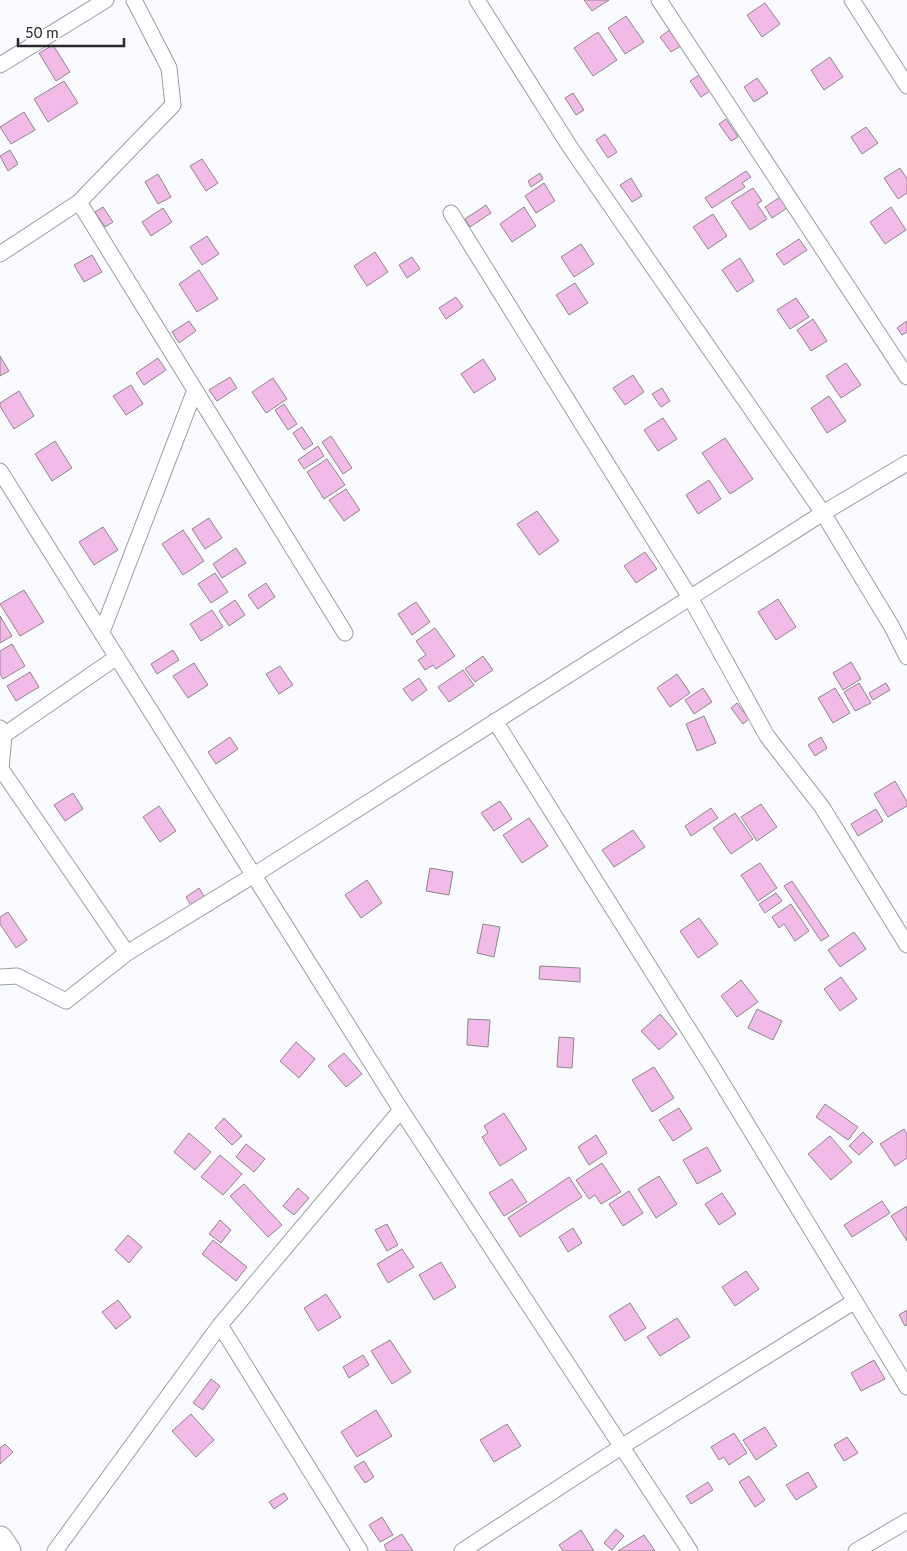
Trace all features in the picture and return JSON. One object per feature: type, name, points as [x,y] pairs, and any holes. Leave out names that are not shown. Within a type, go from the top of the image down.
[{"type":"highway","points":[[0,1539],[8,1551]]},
{"type":"street","points":[[0,65],[106,0]]},
{"type":"street","points":[[0,254],[79,202],[173,106],[169,68],[134,0]]},
{"type":"street","points":[[477,0],[570,147],[823,513],[892,626],[907,657]]},
{"type":"street","points":[[660,0],[907,377]]},
{"type":"street","points":[[852,0],[907,86]]},
{"type":"street","points":[[79,202],[345,633]]},
{"type":"street","points":[[451,213],[691,598],[768,736],[822,807],[907,945]]},
{"type":"street","points":[[102,632],[195,390]]},
{"type":"street","points":[[0,978],[17,976],[66,1001],[127,953],[254,875],[823,513],[907,463]]},
{"type":"street","points":[[0,471],[401,1110],[690,1551]]},
{"type":"street","points":[[117,657],[2,732],[1,769],[127,953]]},
{"type":"street","points":[[494,721],[711,1065],[907,1387]]},
{"type":"street","points":[[55,1551],[220,1325],[401,1110]]},
{"type":"street","points":[[462,1551],[621,1447],[855,1301]]},
{"type":"street","points":[[220,1325],[360,1551]]},
{"type":"street","points":[[856,1551],[907,1521]]},
{"type":"building","points":[[584,0],[609,0],[592,11]]},
{"type":"building","points":[[765,3],[780,24],[762,37],[747,15]]},
{"type":"building","points":[[626,16],[644,42],[625,54],[608,28]]},
{"type":"building","points":[[671,29],[682,45],[671,52],[660,37]]},
{"type":"building","points":[[598,32],[617,60],[593,76],[574,48]]},
{"type":"building","points":[[53,45],[70,72],[56,81],[39,53]]},
{"type":"building","points":[[830,57],[843,77],[824,90],[811,70]]},
{"type":"building","points":[[699,75],[710,91],[701,97],[690,81]]},
{"type":"building","points":[[757,78],[768,93],[754,102],[744,87]]},
{"type":"building","points":[[64,81],[78,103],[48,122],[34,99]]},
{"type":"building","points":[[573,93],[584,110],[576,115],[565,98]]},
{"type":"building","points":[[24,112],[35,130],[11,144],[0,127]]},
{"type":"building","points":[[726,119],[738,137],[731,141],[719,124]]},
{"type":"building","points":[[866,127],[878,143],[862,154],[851,137]]},
{"type":"building","points":[[605,134],[617,152],[608,158],[596,140]]},
{"type":"building","points":[[10,150],[18,164],[8,171],[0,156]]},
{"type":"building","points":[[202,159],[218,183],[206,191],[190,166]]},
{"type":"building","points":[[900,168],[907,179],[907,193],[898,199],[884,178]]},
{"type":"building","points":[[746,171],[751,177],[742,183],[745,187],[712,208],[705,198]]},
{"type":"building","points":[[540,173],[543,179],[531,187],[528,181]]},
{"type":"building","points":[[158,174],[171,197],[158,204],[145,182]]},
{"type":"building","points":[[631,178],[642,196],[632,202],[620,185]]},
{"type":"building","points":[[544,183],[555,201],[536,213],[525,196]]},
{"type":"building","points":[[753,188],[762,201],[757,204],[767,219],[750,230],[731,202]]},
{"type":"building","points":[[780,197],[787,208],[772,218],[765,207]]},
{"type":"building","points":[[486,205],[491,213],[470,227],[465,219]]},
{"type":"building","points":[[103,207],[113,222],[105,227],[95,212]]},
{"type":"building","points":[[524,207],[536,226],[512,242],[500,224]]},
{"type":"building","points":[[891,207],[906,230],[885,244],[870,222]]},
{"type":"building","points":[[163,208],[172,222],[151,236],[142,222]]},
{"type":"building","points":[[713,214],[727,236],[708,249],[693,227]]},
{"type":"building","points":[[207,236],[219,254],[202,265],[190,247]]},
{"type":"building","points":[[799,239],[807,250],[784,265],[776,254]]},
{"type":"building","points":[[581,244],[594,264],[574,277],[561,257]]},
{"type":"building","points":[[375,252],[388,272],[367,286],[354,266]]},
{"type":"building","points":[[92,255],[102,272],[84,282],[74,265]]},
{"type":"building","points":[[412,257],[420,269],[407,278],[399,265]]},
{"type":"building","points":[[740,258],[754,281],[737,292],[722,270]]},
{"type":"building","points":[[199,270],[218,299],[197,312],[179,284]]},
{"type":"building","points":[[575,283],[588,303],[569,315],[556,295]]},
{"type":"building","points":[[456,297],[463,307],[446,319],[439,308]]},
{"type":"building","points":[[796,298],[809,317],[790,329],[777,310]]},
{"type":"building","points":[[813,319],[827,341],[811,351],[797,330]]},
{"type":"building","points":[[189,321],[196,331],[179,343],[172,332]]},
{"type":"building","points":[[907,321],[907,332],[902,335],[897,328]]},
{"type":"building","points":[[0,356],[9,371],[0,376]]},
{"type":"building","points":[[158,358],[166,370],[144,385],[136,373]]},
{"type":"building","points":[[483,359],[496,379],[474,393],[461,374]]},
{"type":"building","points":[[846,363],[861,385],[841,398],[826,376]]},
{"type":"building","points":[[633,375],[644,392],[625,405],[613,388]]},
{"type":"building","points":[[230,377],[237,388],[217,401],[209,390]]},
{"type":"building","points":[[273,378],[287,399],[266,413],[252,392]]},
{"type":"building","points":[[131,385],[143,404],[126,415],[113,396]]},
{"type":"building","points":[[662,388],[670,401],[661,407],[652,394]]},
{"type":"building","points":[[19,391],[34,416],[14,429],[0,403]]},
{"type":"building","points":[[829,396],[846,421],[827,433],[811,408]]},
{"type":"building","points":[[284,404],[297,424],[288,430],[275,410]]},
{"type":"building","points":[[663,418],[677,439],[658,451],[644,430]]},
{"type":"building","points":[[302,427],[313,444],[304,450],[293,433]]},
{"type":"building","points":[[331,436],[352,468],[343,474],[322,442]]},
{"type":"building","points":[[725,438],[753,479],[730,494],[702,453]]},
{"type":"building","points":[[55,441],[72,468],[52,481],[35,454]]},
{"type":"building","points":[[318,446],[324,456],[304,469],[298,460]]},
{"type":"building","points":[[327,459],[345,485],[324,499],[307,472]]},
{"type":"building","points":[[709,480],[721,499],[698,514],[686,495]]},
{"type":"building","points":[[346,489],[360,510],[344,521],[329,500]]},
{"type":"building","points":[[537,511],[559,541],[539,555],[517,524]]},
{"type":"building","points":[[209,518],[222,538],[205,549],[192,529]]},
{"type":"building","points":[[103,527],[118,550],[94,565],[79,542]]},
{"type":"building","points":[[183,530],[204,561],[183,575],[162,544]]},
{"type":"building","points":[[236,548],[246,563],[222,578],[213,564]]},
{"type":"building","points":[[645,552],[657,569],[636,583],[624,566]]},
{"type":"building","points":[[215,573],[228,592],[211,603],[198,584]]},
{"type":"building","points":[[266,583],[275,597],[258,609],[248,595]]},
{"type":"building","points":[[24,590],[44,622],[20,636],[0,604]]},
{"type":"building","points":[[778,599],[796,627],[776,640],[758,612]]},
{"type":"building","points":[[235,600],[245,615],[229,626],[219,611]]},
{"type":"building","points":[[416,602],[430,622],[412,635],[398,614]]},
{"type":"building","points":[[212,610],[223,627],[201,641],[190,624]]},
{"type":"building","points":[[0,616],[12,636],[0,643]]},
{"type":"building","points":[[435,628],[455,656],[436,669],[433,665],[425,670],[418,660],[426,655],[416,641]]},
{"type":"building","points":[[12,644],[25,666],[3,679],[0,674],[0,651]]},
{"type":"building","points":[[173,650],[179,660],[157,674],[151,664]]},
{"type":"building","points":[[483,656],[493,670],[475,682],[465,669]]},
{"type":"building","points":[[851,662],[861,679],[843,690],[833,673]]},
{"type":"building","points":[[194,663],[208,685],[188,698],[173,676]]},
{"type":"building","points":[[280,666],[293,685],[279,694],[266,674]]},
{"type":"building","points":[[463,670],[474,685],[449,702],[438,687]]},
{"type":"building","points":[[30,672],[39,687],[16,701],[7,686]]},
{"type":"building","points":[[677,674],[690,693],[670,707],[657,688]]},
{"type":"building","points":[[419,678],[427,690],[412,701],[403,689]]},
{"type":"building","points":[[859,683],[871,703],[855,711],[844,692]]},
{"type":"building","points":[[886,683],[890,690],[873,700],[869,693]]},
{"type":"building","points":[[703,688],[712,702],[694,714],[685,700]]},
{"type":"building","points":[[835,688],[850,713],[833,723],[818,698]]},
{"type":"building","points":[[737,703],[749,719],[743,724],[731,708]]},
{"type":"building","points":[[704,716],[716,743],[697,751],[686,724]]},
{"type":"building","points":[[230,737],[238,749],[216,764],[208,752]]},
{"type":"building","points":[[821,737],[827,748],[815,756],[808,745]]},
{"type":"building","points":[[895,781],[907,802],[907,806],[888,817],[874,794]]},
{"type":"building","points":[[73,793],[83,809],[65,821],[54,805]]},
{"type":"building","points":[[500,801],[512,819],[494,831],[481,813]]},
{"type":"building","points":[[761,804],[777,827],[757,841],[741,817]]},
{"type":"building","points":[[159,806],[176,831],[160,842],[143,817]]},
{"type":"building","points":[[711,808],[718,818],[691,836],[685,826]]},
{"type":"building","points":[[876,809],[883,821],[858,836],[851,824]]},
{"type":"building","points":[[735,813],[753,839],[731,854],[713,828]]},
{"type":"building","points":[[529,818],[548,846],[522,863],[503,835]]},
{"type":"building","points":[[633,830],[645,847],[614,867],[602,850]]},
{"type":"building","points":[[760,863],[777,888],[758,901],[741,875]]},
{"type":"building","points":[[430,868],[453,872],[449,895],[426,891]]},
{"type":"building","points":[[367,880],[382,903],[361,918],[345,895]]},
{"type":"building","points":[[792,881],[829,936],[821,941],[784,886]]},
{"type":"building","points":[[199,888],[207,901],[194,910],[186,897]]},
{"type":"building","points":[[776,893],[782,901],[765,913],[759,904]]},
{"type":"building","points":[[791,904],[809,931],[795,941],[784,924],[779,928],[772,917]]},
{"type":"building","points":[[8,912],[27,940],[16,948],[0,924],[0,917]]},
{"type":"building","points":[[699,918],[718,944],[698,958],[680,931]]},
{"type":"building","points":[[483,924],[500,927],[494,957],[477,953]]},
{"type":"building","points":[[854,932],[866,949],[840,967],[828,950]]},
{"type":"building","points":[[540,966],[580,968],[580,982],[539,979]]},
{"type":"building","points":[[841,977],[857,999],[840,1011],[824,989]]},
{"type":"building","points":[[741,980],[758,1002],[737,1017],[721,996]]},
{"type":"building","points":[[757,1009],[782,1021],[773,1040],[748,1028]]},
{"type":"building","points":[[660,1014],[677,1034],[659,1050],[641,1031]]},
{"type":"building","points":[[468,1019],[490,1020],[488,1047],[467,1045]]},
{"type":"building","points":[[559,1037],[574,1038],[572,1068],[557,1067]]},
{"type":"building","points":[[296,1042],[315,1059],[299,1078],[280,1061]]},
{"type":"building","points":[[344,1053],[362,1074],[346,1087],[328,1066]]},
{"type":"building","points":[[654,1067],[674,1098],[652,1112],[632,1080]]},
{"type":"building","points":[[825,1104],[858,1127],[848,1140],[816,1117]]},
{"type":"building","points":[[679,1108],[692,1129],[673,1141],[659,1120]]},
{"type":"building","points":[[504,1113],[527,1149],[500,1166],[482,1137],[488,1133],[484,1126]]},
{"type":"building","points":[[224,1118],[242,1136],[232,1145],[215,1128]]},
{"type":"building","points":[[904,1129],[907,1134],[907,1158],[895,1166],[880,1144]]},
{"type":"building","points":[[863,1132],[873,1142],[859,1155],[849,1146]]},
{"type":"building","points":[[189,1133],[211,1152],[195,1170],[174,1152]]},
{"type":"building","points":[[596,1135],[607,1153],[589,1165],[578,1147]]},
{"type":"building","points":[[830,1136],[852,1162],[831,1180],[808,1154]]},
{"type":"building","points":[[246,1144],[265,1159],[254,1172],[236,1157]]},
{"type":"building","points":[[707,1147],[721,1171],[697,1184],[683,1160]]},
{"type":"building","points":[[220,1155],[242,1174],[223,1195],[201,1177]]},
{"type":"building","points":[[602,1163],[621,1192],[601,1204],[595,1195],[589,1199],[576,1180]]},
{"type":"building","points":[[659,1176],[677,1204],[656,1218],[638,1189]]},
{"type":"building","points":[[569,1177],[582,1197],[520,1237],[508,1218]]},
{"type":"building","points":[[512,1179],[527,1202],[504,1216],[489,1193]]},
{"type":"building","points":[[244,1184],[282,1225],[268,1237],[230,1196]]},
{"type":"building","points":[[298,1188],[309,1198],[294,1215],[283,1206]]},
{"type":"building","points":[[629,1191],[643,1213],[623,1226],[609,1204]]},
{"type":"building","points":[[722,1193],[736,1214],[719,1225],[705,1204]]},
{"type":"building","points":[[882,1201],[890,1213],[852,1237],[844,1225]]},
{"type":"building","points":[[907,1206],[907,1241],[891,1216]]},
{"type":"building","points":[[220,1220],[231,1230],[221,1243],[209,1234]]},
{"type":"building","points":[[387,1224],[398,1245],[387,1251],[375,1230]]},
{"type":"building","points":[[573,1228],[582,1243],[568,1252],[559,1237]]},
{"type":"building","points":[[128,1235],[142,1247],[129,1263],[115,1250]]},
{"type":"building","points":[[213,1240],[247,1267],[236,1281],[202,1254]]},
{"type":"building","points":[[402,1249],[414,1267],[388,1283],[377,1264]]},
{"type":"building","points":[[441,1262],[456,1287],[434,1300],[419,1275]]},
{"type":"building","points":[[746,1271],[759,1289],[735,1306],[722,1287]]},
{"type":"building","points":[[326,1294],[341,1317],[318,1331],[304,1308]]},
{"type":"building","points":[[118,1300],[131,1317],[116,1329],[102,1312]]},
{"type":"building","points":[[630,1303],[646,1328],[625,1341],[609,1316]]},
{"type":"building","points":[[907,1310],[907,1325],[905,1326],[899,1315]]},
{"type":"building","points":[[677,1318],[690,1337],[660,1356],[647,1337]]},
{"type":"building","points":[[390,1340],[411,1372],[392,1384],[371,1351]]},
{"type":"building","points":[[363,1355],[369,1365],[349,1378],[343,1367]]},
{"type":"building","points":[[874,1360],[885,1379],[861,1391],[851,1373]]},
{"type":"building","points":[[211,1379],[220,1386],[203,1410],[193,1403]]},
{"type":"building","points":[[376,1410],[392,1436],[357,1457],[341,1432]]},
{"type":"building","points":[[191,1414],[214,1440],[196,1457],[172,1431]]},
{"type":"building","points":[[507,1424],[521,1446],[494,1462],[480,1440]]},
{"type":"building","points":[[765,1427],[777,1446],[756,1460],[743,1440]]},
{"type":"building","points":[[734,1433],[747,1453],[729,1465],[724,1457],[719,1460],[711,1447]]},
{"type":"building","points":[[847,1437],[858,1453],[844,1461],[834,1445]]},
{"type":"building","points":[[5,1444],[13,1452],[0,1464],[0,1448]]},
{"type":"building","points":[[364,1461],[374,1477],[365,1483],[354,1467]]},
{"type":"building","points":[[808,1472],[817,1487],[796,1500],[786,1485]]},
{"type":"building","points":[[749,1476],[765,1500],[755,1507],[739,1482]]},
{"type":"building","points":[[708,1482],[713,1490],[691,1504],[686,1496]]},
{"type":"building","points":[[284,1493],[288,1499],[274,1509],[269,1502]]},
{"type":"building","points":[[382,1517],[393,1535],[380,1542],[369,1525]]},
{"type":"building","points":[[616,1529],[624,1536],[612,1550],[604,1543]]},
{"type":"building","points":[[581,1530],[594,1551],[563,1551],[559,1545]]},
{"type":"building","points":[[402,1534],[413,1551],[387,1551],[384,1545]]},
{"type":"building","points":[[644,1535],[655,1551],[618,1551]]}]
